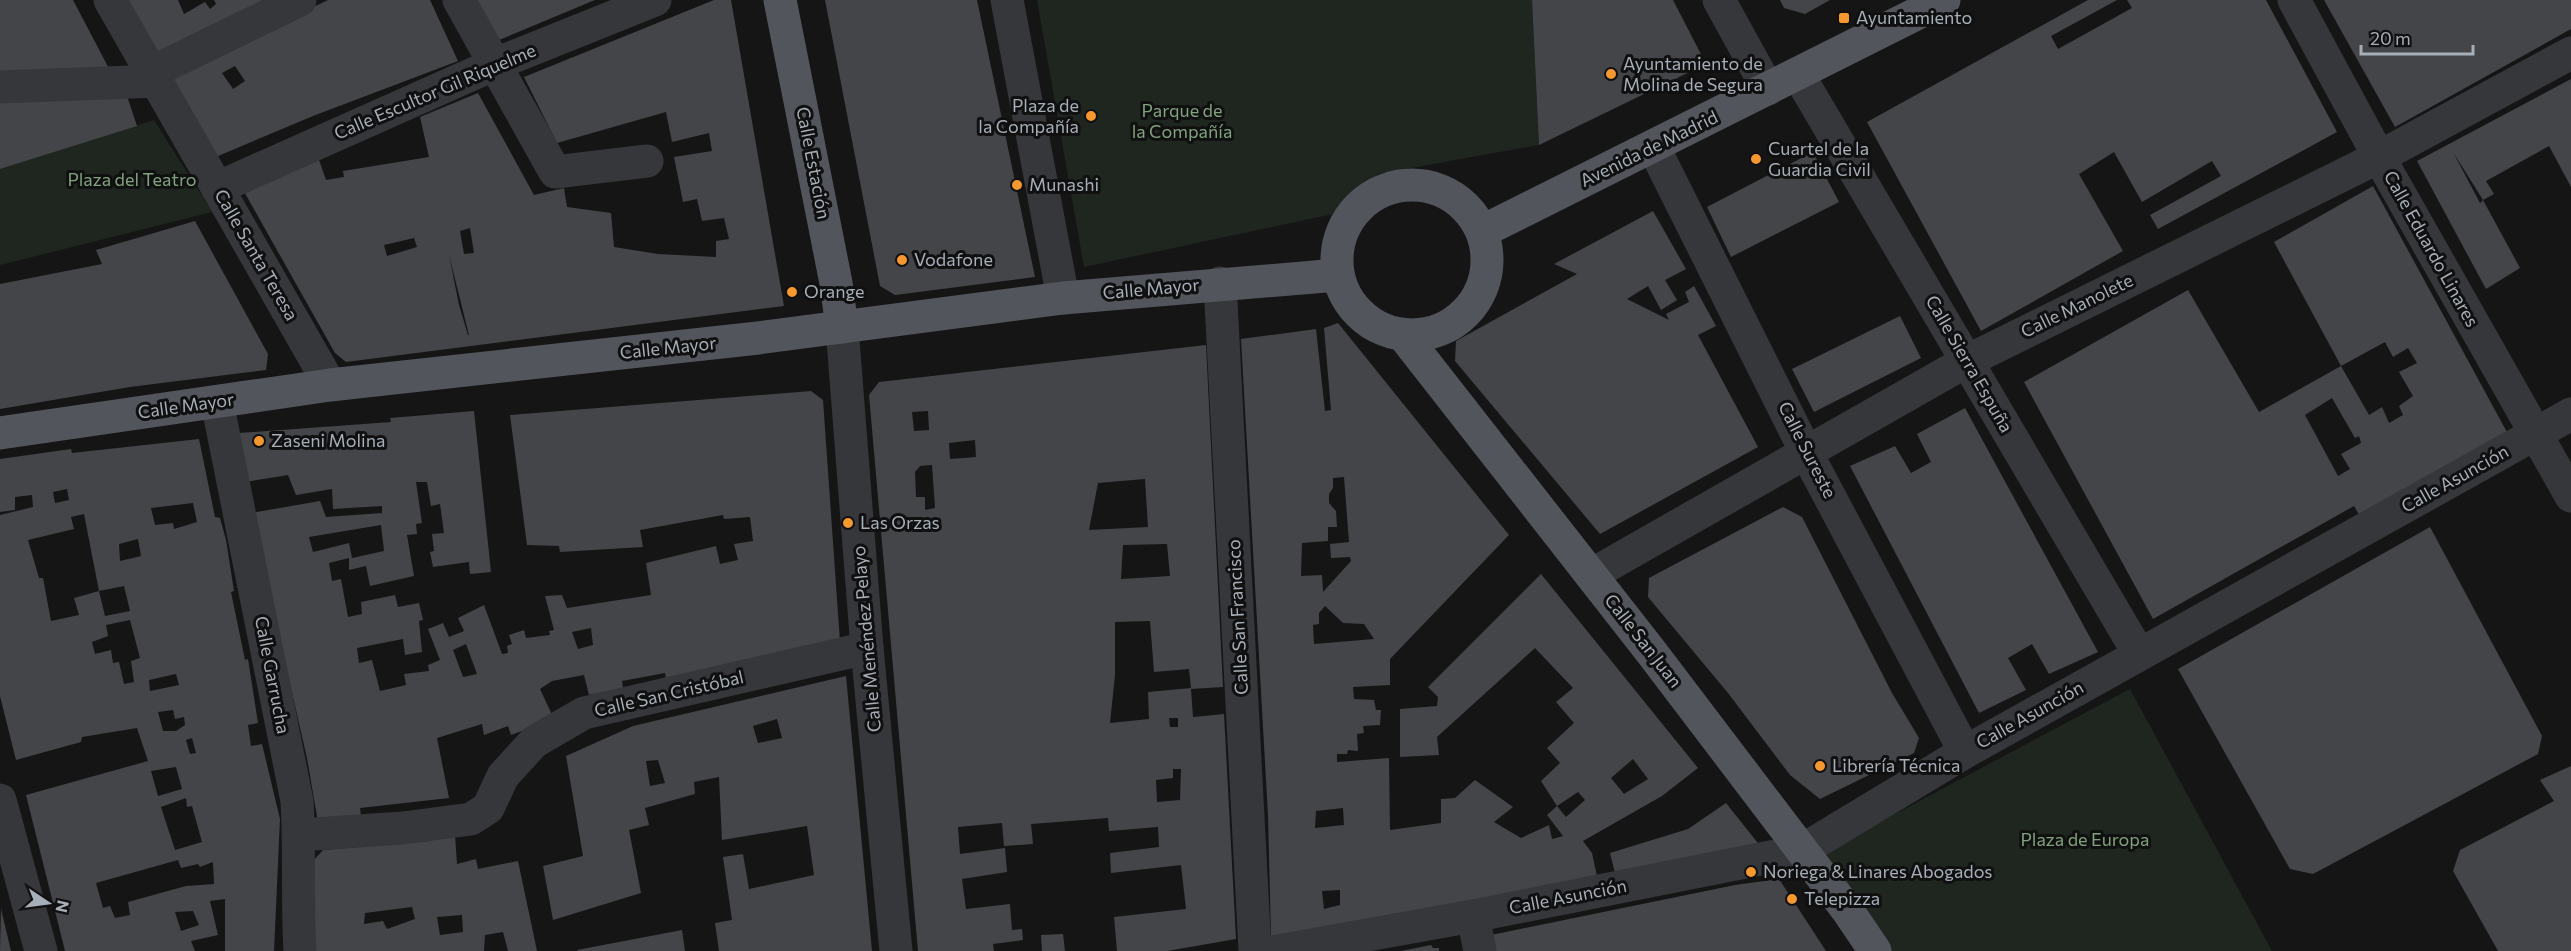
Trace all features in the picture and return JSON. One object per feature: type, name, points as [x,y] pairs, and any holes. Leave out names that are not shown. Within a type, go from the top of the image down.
[{"type":"main road","name":"Calle Estación","points":[[780,0],[834,272],[842,327]]},
{"type":"main road","name":"Avenida de Madrid","points":[[1483,231],[1944,0]]},
{"type":"main road","points":[[1420,184],[1448,193],[1468,209],[1483,231],[1488,262],[1479,296],[1464,316],[1430,334],[1404,336],[1369,322],[1350,304],[1338,274],[1338,246],[1350,218],[1368,199],[1393,187],[1420,184]]},
{"type":"main road","name":"Calle Mayor","points":[[0,433],[330,385],[842,327],[1063,298],[1338,274]]},
{"type":"main road","name":"Calle San Juan","points":[[1404,336],[1848,910],[1875,951]]},
{"type":"street","name":"Calle Santa Teresa","points":[[110,0],[330,385]]},
{"type":"street","points":[[0,87],[154,77],[300,0]]},
{"type":"street","points":[[459,0],[555,172],[647,161]]},
{"type":"street","name":"Calle Escultor Gil Riquelme","points":[[217,188],[494,65],[655,0]]},
{"type":"street","points":[[1006,0],[1063,298]]},
{"type":"street","points":[[1719,0],[1768,89]]},
{"type":"street","name":"Calle Eduardo Linares","points":[[2294,0],[2379,157],[2571,496]]},
{"type":"street","name":"Calle Manolete","points":[[1591,575],[1966,361],[2379,157],[2571,53]]},
{"type":"street","name":"Calle Sierra Espuña","points":[[1798,74],[2139,654]]},
{"type":"street","name":"Calle Sureste","points":[[1653,146],[1806,452],[1965,752]]},
{"type":"street","name":"Calle San Francisco","points":[[1220,283],[1255,951]]},
{"type":"street","name":"Calle Menéndez Pelayo","points":[[842,327],[867,648],[896,951]]},
{"type":"street","name":"Calle Garrucha","points":[[217,402],[297,801],[299,835],[297,900],[300,951]]},
{"type":"street","name":"Calle Asunción","points":[[1278,951],[1473,916],[1801,851],[1965,752],[2571,414]]},
{"type":"street","name":"Calle San Cristóbal","points":[[299,835],[403,828],[471,819],[488,808],[503,776],[534,742],[584,713],[867,648]]},
{"type":"street","points":[[0,800],[41,951]]},
{"type":"street","points":[[1473,916],[1480,951]]},
{"type":"green space","name":"Parque de la Compañía","points":[[1037,0],[1532,0],[1539,145],[1378,174],[1343,212],[1084,267]]},
{"type":"green space","name":"Plaza del Teatro","points":[[154,120],[212,212],[0,265],[0,169]]},
{"type":"green space","name":"Plaza de Europa","points":[[2130,689],[2272,951],[1889,951],[1816,856]]},
{"type":"building","points":[[0,0],[73,0],[115,80],[0,83]]},
{"type":"building","points":[[127,0],[178,0],[184,14],[205,2],[210,9],[216,4],[214,0],[276,0],[158,60]]},
{"type":"building","points":[[328,0],[430,0],[458,61],[313,116],[211,159],[171,81],[226,49]],"holes":[[[235,66],[245,81],[233,89],[222,73]]]},
{"type":"building","points":[[476,0],[595,0],[499,40]]},
{"type":"building","points":[[714,0],[731,0],[784,306],[346,362],[335,353],[242,188],[318,157],[326,180],[344,177],[343,171],[429,157],[420,117],[478,93],[534,195],[564,188],[567,207],[611,213],[614,247],[658,254],[716,257],[716,241],[729,239],[724,218],[702,221],[697,199],[683,202],[674,157],[712,151],[709,133],[672,142],[666,112],[557,143],[524,77]],"holes":[[[470,228],[474,253],[464,254],[460,231]],[[414,238],[417,247],[387,256],[384,245]],[[449,255],[469,335],[459,305]]]},
{"type":"building","points":[[825,0],[977,0],[1035,277],[895,295],[880,286]]},
{"type":"building","name":"Ayuntamiento de Molina de Segura","points":[[1532,0],[1673,0],[1706,64],[1539,145]]},
{"type":"building","points":[[1780,0],[1830,0],[1805,14],[1784,8]]},
{"type":"building","points":[[2088,0],[2117,0],[2051,36],[2058,49],[2132,8],[2127,0],[2266,0],[2337,132],[2158,229],[2150,215],[2221,176],[2212,161],[2142,202],[2114,152],[2079,174],[2123,251],[1981,331],[1867,122]]},
{"type":"building","points":[[2324,0],[2571,0],[2571,29],[2395,127]]},
{"type":"building","points":[[2571,79],[2571,187],[2549,146],[2486,181],[2494,194],[2483,200],[2520,268],[2486,289],[2417,161]],"holes":[[[2453,152],[2483,200],[2480,203]]]},
{"type":"building","points":[[125,90],[137,126],[0,169],[0,95]]},
{"type":"building","points":[[1813,152],[1839,202],[1731,257],[1707,207]]},
{"type":"building","points":[[2373,186],[2508,434],[2361,518],[2354,506],[2153,619],[2024,382],[2188,290],[2259,412],[2341,366],[2274,242]],"holes":[[[2385,342],[2393,357],[2408,348],[2417,363],[2399,372],[2413,396],[2399,406],[2403,415],[2389,423],[2382,407],[2369,415],[2341,366]],[[2332,398],[2355,438],[2359,436],[2361,443],[2341,454],[2350,469],[2338,476],[2305,415]]]},
{"type":"building","points":[[1653,211],[1686,269],[1665,280],[1677,300],[1661,310],[1648,286],[1627,299],[1669,320],[1666,314],[1689,302],[1685,292],[1694,286],[1716,326],[1698,335],[1758,447],[1600,534],[1455,361],[1456,341],[1577,274],[1554,264]]},
{"type":"building","points":[[195,221],[268,354],[266,370],[130,387],[0,409],[0,284],[102,264],[96,250]]},
{"type":"building","points":[[1900,316],[1921,358],[1814,412],[1792,369]]},
{"type":"building","points":[[1338,323],[1509,535],[1390,659],[1390,685],[1353,687],[1354,699],[1374,700],[1376,710],[1381,710],[1380,725],[1363,726],[1364,733],[1357,734],[1358,751],[1348,750],[1347,754],[1337,754],[1337,762],[1389,758],[1390,830],[1441,823],[1441,799],[1455,798],[1475,780],[1513,807],[1494,822],[1521,838],[1549,825],[1552,839],[1563,836],[1547,815],[1557,806],[1541,781],[1560,763],[1547,748],[1574,723],[1556,702],[1573,688],[1535,648],[1437,737],[1439,755],[1400,757],[1400,709],[1437,706],[1438,697],[1428,687],[1541,574],[1698,768],[1662,796],[1583,841],[1592,853],[1598,881],[1271,936],[1268,815],[1241,339],[1316,329],[1325,411],[1331,410],[1324,328]],"holes":[[[1344,477],[1349,542],[1330,544],[1331,558],[1350,557],[1351,561],[1323,592],[1322,575],[1301,576],[1302,543],[1328,541],[1328,527],[1337,527],[1336,511],[1329,503],[1333,478]],[[1325,606],[1343,623],[1364,624],[1374,639],[1314,644],[1313,625],[1319,624],[1319,613]],[[1633,759],[1648,779],[1624,794],[1611,778]],[[1578,792],[1585,800],[1566,817],[1557,806]],[[1343,808],[1344,825],[1315,828],[1316,811]],[[1340,890],[1340,905],[1324,909],[1322,891]]]},
{"type":"building","points":[[1206,345],[1223,687],[1191,689],[1193,717],[1224,714],[1236,939],[1167,951],[1117,951],[1114,917],[1186,909],[1181,865],[1111,873],[1110,853],[1159,847],[1158,827],[1109,831],[1108,818],[1031,824],[1033,844],[1004,846],[1002,823],[958,827],[960,854],[1005,848],[1007,872],[962,879],[966,909],[1010,904],[1012,930],[1022,929],[1023,940],[993,944],[994,951],[918,951],[869,395],[879,382]],"holes":[[[928,411],[929,430],[914,431],[912,412]],[[975,440],[976,457],[950,459],[949,443]],[[932,465],[935,508],[925,510],[925,497],[916,497],[915,472],[920,466]],[[1145,479],[1148,527],[1089,530],[1098,483]],[[1167,544],[1170,576],[1121,579],[1123,545]],[[1150,621],[1154,672],[1189,669],[1191,688],[1148,692],[1149,719],[1110,723],[1115,675],[1115,622]],[[1169,718],[1178,718],[1178,727],[1170,727]],[[1173,769],[1181,769],[1180,800],[1157,802],[1156,780],[1173,778]]]},
{"type":"building","points":[[811,391],[823,400],[840,642],[666,679],[665,673],[622,681],[623,688],[589,695],[584,675],[552,681],[540,689],[554,719],[511,735],[508,726],[484,735],[482,724],[437,738],[449,798],[360,808],[362,825],[319,828],[307,758],[251,513],[320,501],[326,517],[382,513],[382,506],[333,509],[332,489],[296,495],[288,475],[245,482],[239,433],[391,422],[390,418],[474,411],[491,572],[470,574],[469,562],[433,567],[430,552],[434,551],[432,534],[444,533],[440,504],[431,506],[427,482],[416,482],[422,523],[416,524],[417,534],[407,535],[414,576],[370,586],[366,566],[349,570],[349,558],[329,563],[332,581],[341,579],[348,617],[362,614],[361,602],[395,595],[398,607],[419,603],[423,620],[419,621],[422,652],[405,655],[403,639],[357,648],[359,663],[372,660],[380,691],[406,685],[404,674],[429,671],[428,665],[440,660],[428,629],[443,623],[449,637],[464,631],[458,618],[484,605],[502,654],[508,653],[507,646],[512,644],[509,635],[524,630],[526,638],[550,635],[549,631],[554,630],[545,596],[562,595],[567,608],[651,595],[646,563],[716,546],[720,564],[738,560],[734,544],[753,541],[750,517],[724,519],[723,515],[640,530],[643,547],[560,552],[559,546],[527,545],[510,415]],"holes":[[[381,525],[384,551],[352,558],[349,543],[313,552],[309,537]],[[591,628],[593,645],[578,649],[572,632]],[[466,644],[477,674],[463,677],[453,650]]]},
{"type":"building","points":[[1965,408],[2098,652],[2049,674],[2032,644],[2008,658],[2026,690],[1979,713],[1850,466],[1895,446],[1911,473],[1931,462],[1917,434]]},
{"type":"building","points":[[199,439],[215,517],[220,518],[226,540],[234,591],[231,592],[245,660],[248,659],[258,723],[248,725],[251,746],[262,744],[280,819],[274,951],[225,951],[225,899],[210,901],[218,935],[191,941],[195,951],[65,951],[26,795],[148,761],[137,728],[82,737],[81,742],[16,760],[0,696],[0,515],[33,507],[32,495],[15,497],[15,510],[0,512],[0,459],[71,449],[72,453]],"holes":[[[67,489],[69,500],[55,503],[53,492]],[[193,503],[197,522],[174,529],[173,523],[155,525],[151,508]],[[84,514],[99,591],[74,598],[79,615],[51,621],[43,578],[39,578],[28,540],[74,529],[71,517]],[[138,539],[141,556],[120,561],[119,544]],[[124,586],[130,611],[105,616],[99,591]],[[130,620],[140,658],[131,661],[134,682],[124,684],[119,662],[113,663],[111,650],[95,654],[92,642],[108,636],[106,625]],[[176,674],[179,685],[150,691],[149,680]],[[173,710],[175,719],[184,717],[185,725],[176,731],[163,731],[158,712]],[[192,738],[196,753],[190,754],[186,740]],[[176,767],[182,789],[158,796],[151,771]],[[186,798],[187,807],[192,806],[202,842],[175,850],[161,807]],[[178,860],[181,868],[198,864],[200,867],[213,862],[214,884],[186,886],[128,902],[130,915],[115,918],[110,906],[103,908],[96,883]],[[193,911],[199,925],[181,931],[175,912]]]},
{"type":"building","points":[[1783,507],[1802,517],[1892,693],[1919,738],[1914,753],[1820,799],[1790,775],[1728,693],[1648,597],[1649,578]]},
{"type":"building","points":[[2430,527],[2542,736],[2538,754],[2313,874],[2290,869],[2178,669]]},
{"type":"building","points":[[846,676],[872,951],[719,951],[715,923],[732,920],[723,857],[743,854],[749,889],[814,875],[807,826],[722,840],[719,777],[694,782],[695,794],[645,808],[649,825],[629,830],[641,893],[553,920],[543,866],[583,856],[566,756],[633,726]],"holes":[[[777,719],[782,738],[758,743],[753,726]],[[658,760],[665,783],[650,786],[646,761]]]},
{"type":"building","points":[[2571,766],[2571,951],[2498,951],[2453,871],[2460,850],[2554,801],[2540,780]]},
{"type":"building","points":[[1726,803],[1761,847],[1616,877],[1610,853],[1688,829]]},
{"type":"building","points":[[455,835],[457,864],[476,859],[478,869],[518,861],[537,951],[508,951],[503,932],[485,935],[484,951],[314,951],[314,860],[323,850],[430,841],[430,838]],"holes":[[[412,907],[415,919],[387,929],[383,921],[364,924],[365,913]],[[462,915],[463,932],[440,935],[437,917]]]},
{"type":"building","points":[[1779,879],[1826,951],[1494,951],[1491,935],[1735,885]]},
{"type":"building","points":[[1,908],[2,913],[11,951],[0,951]]},
{"type":"building","points":[[682,930],[685,951],[577,950]]},
{"type":"building","points":[[1063,934],[1065,951],[1042,951],[1041,935]]},
{"type":"building","points":[[1431,945],[1433,948],[1439,948],[1439,951],[1401,951]]},
{"type":"place","name":"Ayuntamiento","points":[[1844,18]]},
{"type":"place","name":"Ayuntamiento de Molina de Segura","points":[[1611,74]]},
{"type":"place","name":"Plaza de la Compañía","points":[[1091,116]]},
{"type":"place","name":"Cuartel de la Guardia Civil","points":[[1756,159]]},
{"type":"place","name":"Munashi","points":[[1017,185]]},
{"type":"place","name":"Vodafone","points":[[902,260]]},
{"type":"place","name":"Orange","points":[[792,292]]},
{"type":"place","name":"Zaseni Molina","points":[[259,441]]},
{"type":"place","name":"Las Orzas","points":[[848,523]]},
{"type":"place","name":"Librería Técnica","points":[[1820,766]]},
{"type":"place","name":"Noriega & Linares Abogados","points":[[1751,872]]},
{"type":"place","name":"Telepizza","points":[[1792,899]]}]
